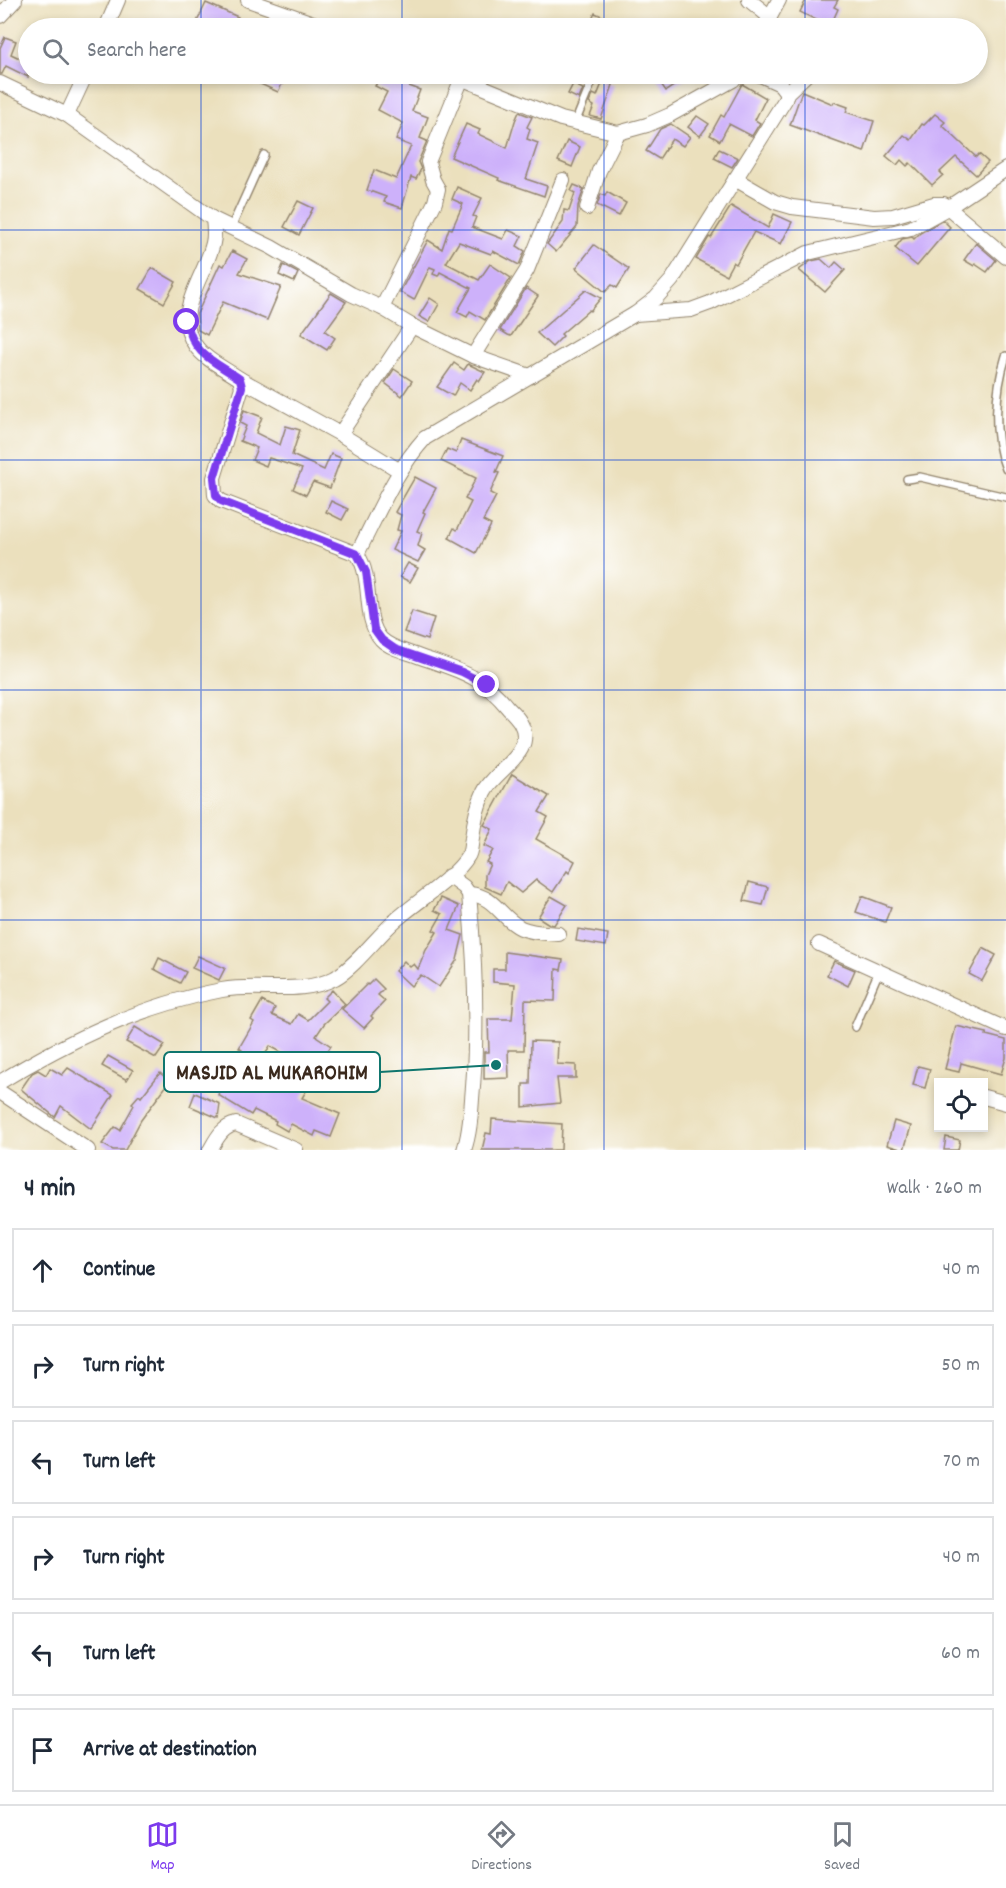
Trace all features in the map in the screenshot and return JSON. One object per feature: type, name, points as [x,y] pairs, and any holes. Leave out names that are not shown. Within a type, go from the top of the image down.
[{"type":"street","points":[[0,16],[15,0]]},
{"type":"street","points":[[110,18],[118,0]]},
{"type":"street","points":[[749,0],[763,18]]},
{"type":"street","points":[[770,18],[779,0]]},
{"type":"street","points":[[256,1],[301,18]]},
{"type":"street","points":[[0,83],[67,115],[213,219],[271,247],[351,294],[382,308],[412,326],[473,356],[530,376]]},
{"type":"street","points":[[67,115],[81,84]]},
{"type":"street","points":[[382,308],[435,202],[438,189],[428,162],[453,84]]},
{"type":"street","points":[[476,84],[561,119],[618,133],[647,125],[670,115],[727,84]]},
{"type":"street","points":[[780,84],[787,93]]},
{"type":"street","points":[[357,554],[400,471],[425,438],[635,314],[656,298],[672,280],[785,100],[787,93],[796,84]]},
{"type":"street","points":[[587,208],[598,171],[618,133]]},
{"type":"street","points":[[635,314],[691,310],[710,303],[808,253],[911,228],[949,207],[1006,169]]},
{"type":"street","points":[[735,179],[775,202],[792,207],[874,217],[893,216],[940,202],[949,207],[1006,257]]},
{"type":"street","points":[[473,356],[527,270],[563,180]]},
{"type":"street","points":[[213,219],[213,245],[188,308],[187,322],[195,346],[240,379],[340,434],[400,471]]},
{"type":"street","points":[[340,434],[412,326]]},
{"type":"street","points":[[0,1082],[47,1053],[128,1016],[226,989],[294,988],[315,985],[336,977],[369,948],[396,919],[449,876],[468,856],[484,792],[490,782],[518,756],[524,744],[524,731],[520,722],[487,685],[462,672],[395,649],[382,640],[374,629],[366,572],[357,554],[221,501],[216,495],[214,478],[241,394],[240,379]]},
{"type":"street","points":[[449,876],[464,887],[469,894],[477,997],[477,1037],[470,1124],[465,1150]]},
{"type":"street","points":[[469,894],[480,895],[521,928],[559,934]]},
{"type":"street","points":[[819,944],[1006,1029]]},
{"type":"street","points":[[0,1092],[88,1150]]},
{"type":"street","points":[[988,1098],[1006,1102]]},
{"type":"street","points":[[210,1150],[219,1134],[227,1126],[236,1124],[296,1150]]},
{"type":"lane","points":[[575,123],[591,84]]},
{"type":"lane","points":[[231,228],[264,155]]},
{"type":"lane","points":[[1006,356],[998,396],[997,425],[1001,457],[1006,469]]},
{"type":"lane","points":[[907,478],[920,477],[1006,496]]},
{"type":"lane","points":[[855,1027],[879,972]]},
{"type":"building","points":[[806,0],[838,0],[834,7],[838,9],[834,18],[812,18],[800,12]]},
{"type":"building","points":[[206,3],[238,17],[238,18],[199,18]]},
{"type":"building","points":[[595,13],[606,18],[593,18]]},
{"type":"building","points":[[5,37],[16,41],[11,54],[18,57],[18,72],[6,66],[0,74],[0,48]]},
{"type":"building","points":[[260,84],[282,84],[278,92]]},
{"type":"building","points":[[376,84],[410,84],[409,86],[420,90],[412,111],[428,117],[420,138],[427,141],[418,162],[421,169],[416,179],[411,177],[402,208],[384,202],[386,197],[367,190],[374,170],[396,179],[411,146],[396,140],[403,123],[378,110],[387,92],[375,86]]},
{"type":"building","points":[[573,84],[583,89],[579,99],[568,94]]},
{"type":"building","points":[[602,84],[613,85],[601,119],[590,116],[594,106],[589,103],[593,94],[597,96]]},
{"type":"building","points":[[661,84],[677,84],[666,91]]},
{"type":"building","points":[[742,84],[766,98],[755,120],[760,123],[752,136],[729,124],[720,141],[710,135],[721,115],[724,117]]},
{"type":"building","points":[[802,91],[833,104],[834,102],[848,107],[846,112],[874,121],[864,152],[790,125]]},
{"type":"building","points":[[519,112],[532,117],[527,127],[530,129],[527,139],[538,143],[526,179],[547,186],[544,196],[498,180],[499,178],[451,157],[466,124],[480,130],[478,134],[507,148]]},
{"type":"building","points":[[935,114],[945,122],[942,125],[976,157],[979,154],[988,162],[976,175],[956,157],[940,172],[943,175],[932,185],[910,163],[907,166],[901,160],[897,165],[886,156],[904,135],[911,140],[922,124],[924,125]]},
{"type":"building","points":[[697,116],[709,124],[700,136],[688,127]]},
{"type":"building","points":[[671,124],[690,137],[683,146],[672,139],[659,159],[646,151],[660,129]]},
{"type":"building","points":[[567,141],[580,147],[572,167],[558,161]]},
{"type":"building","points":[[719,149],[738,158],[732,167],[714,158]]},
{"type":"building","points":[[574,185],[584,189],[578,206],[577,227],[556,252],[547,244],[563,222],[564,210],[569,211],[575,193],[571,191]]},
{"type":"building","points":[[457,187],[482,198],[473,216],[476,217],[472,227],[503,239],[508,230],[522,236],[517,246],[525,251],[519,265],[493,251],[491,254],[459,242],[446,263],[479,280],[490,264],[511,278],[485,320],[470,311],[467,317],[457,312],[471,288],[440,272],[438,276],[433,274],[435,269],[430,267],[414,300],[400,292],[428,240],[442,249],[449,228],[452,229],[463,204],[452,199]]},
{"type":"building","points":[[607,192],[626,203],[619,216],[597,205],[601,194],[605,196]]},
{"type":"building","points":[[298,201],[313,208],[299,235],[284,227]]},
{"type":"building","points":[[731,206],[768,228],[774,214],[792,222],[781,244],[754,232],[736,264],[733,262],[726,275],[696,259]]},
{"type":"building","points":[[943,220],[950,227],[917,266],[895,248],[902,239],[912,237],[914,239]]},
{"type":"building","points":[[976,243],[996,260],[987,272],[964,260]]},
{"type":"building","points":[[594,245],[629,269],[617,288],[612,285],[605,292],[576,268]]},
{"type":"building","points":[[232,251],[247,259],[239,273],[281,287],[267,320],[223,302],[207,335],[198,330],[197,314],[220,264],[224,266]]},
{"type":"building","points":[[821,259],[831,268],[836,262],[845,270],[825,292],[799,270],[811,261]]},
{"type":"building","points":[[283,265],[298,273],[294,282],[279,275]]},
{"type":"building","points":[[152,268],[176,282],[164,303],[140,289]]},
{"type":"building","points":[[526,288],[538,296],[511,336],[508,335],[500,330]]},
{"type":"building","points":[[586,290],[601,298],[590,311],[561,334],[563,336],[552,347],[537,333]]},
{"type":"building","points":[[331,293],[346,302],[325,331],[335,338],[327,350],[301,334]]},
{"type":"building","points":[[430,298],[439,304],[429,322],[419,316]]},
{"type":"building","points":[[454,363],[464,370],[468,364],[485,372],[470,390],[460,383],[453,396],[437,387]]},
{"type":"building","points":[[394,369],[412,381],[402,396],[385,383]]},
{"type":"building","points":[[244,410],[262,417],[256,433],[280,445],[286,426],[300,430],[292,455],[324,470],[331,454],[341,458],[330,488],[313,482],[306,495],[293,489],[302,469],[269,458],[266,466],[252,460],[257,448],[240,441],[246,426],[240,423]]},
{"type":"building","points":[[461,440],[503,456],[496,472],[499,473],[490,493],[496,496],[483,521],[491,525],[476,553],[449,538],[454,528],[457,530],[471,502],[465,499],[476,478],[441,461],[447,449],[456,453]]},
{"type":"building","points":[[415,477],[436,488],[423,512],[425,513],[417,531],[422,533],[418,546],[425,550],[418,562],[392,550],[401,531],[397,530],[401,515],[395,512]]},
{"type":"building","points":[[331,501],[348,509],[342,520],[326,512]]},
{"type":"building","points":[[408,563],[418,568],[410,582],[400,577]]},
{"type":"building","points":[[412,611],[434,618],[427,640],[404,632]]},
{"type":"building","points":[[512,774],[549,796],[539,812],[548,817],[536,839],[575,861],[569,873],[567,871],[553,892],[536,880],[521,893],[507,882],[501,894],[485,887],[485,875],[490,864],[486,862],[493,850],[484,846],[492,829],[484,825]]},
{"type":"building","points":[[749,882],[768,887],[763,905],[744,901]]},
{"type":"building","points":[[551,896],[567,905],[554,925],[538,917]]},
{"type":"building","points":[[862,896],[891,907],[885,922],[856,912]]},
{"type":"building","points":[[441,898],[459,906],[449,930],[463,935],[457,960],[439,987],[421,975],[411,986],[395,971],[404,961],[410,967],[414,964],[418,969],[437,932],[433,930],[442,914],[434,910]]},
{"type":"building","points":[[578,929],[608,934],[606,946],[576,941]]},
{"type":"building","points":[[983,948],[996,955],[982,981],[969,974]]},
{"type":"building","points":[[505,952],[563,960],[561,970],[556,969],[555,1001],[525,1000],[524,1050],[508,1050],[509,1078],[484,1079],[484,1052],[489,1052],[488,1019],[512,1019],[515,984],[493,982],[493,969],[505,969]]},
{"type":"building","points":[[198,956],[225,968],[219,980],[192,968]]},
{"type":"building","points":[[159,958],[186,972],[180,983],[154,969]]},
{"type":"building","points":[[834,961],[855,970],[848,986],[827,975]]},
{"type":"building","points":[[374,979],[384,989],[378,995],[385,1001],[371,1016],[373,1018],[364,1028],[342,1009]]},
{"type":"building","points":[[332,990],[345,1004],[324,1024],[316,1036],[331,1046],[310,1077],[313,1079],[302,1098],[340,1114],[331,1137],[316,1131],[314,1136],[291,1124],[287,1131],[275,1124],[276,1121],[254,1110],[251,1115],[218,1095],[221,1086],[225,1087],[242,1050],[239,1048],[254,1022],[251,1020],[262,1001],[275,1008],[272,1015],[292,1024],[298,1014],[308,1020],[327,1001],[324,998]],"holes":[[[270,1046],[290,1057],[279,1079],[256,1068]]]},
{"type":"building","points":[[956,1026],[1006,1040],[1006,1058],[1001,1074],[961,1063],[959,1072],[945,1069]]},
{"type":"building","points":[[135,1027],[165,1045],[156,1058],[126,1042]]},
{"type":"building","points":[[531,1041],[558,1042],[557,1064],[576,1065],[576,1078],[557,1078],[560,1103],[523,1107],[523,1084],[530,1084]]},
{"type":"building","points":[[108,1056],[133,1070],[127,1080],[102,1066]]},
{"type":"building","points":[[918,1066],[930,1069],[925,1088],[913,1085]]},
{"type":"building","points":[[50,1068],[62,1075],[68,1068],[113,1095],[91,1129],[61,1106],[55,1117],[21,1089],[32,1073],[38,1070],[46,1075]]},
{"type":"building","points":[[160,1073],[170,1081],[141,1120],[125,1150],[113,1150],[102,1144],[115,1127],[120,1130],[134,1105],[132,1103],[139,1095],[141,1097]]},
{"type":"building","points":[[195,1093],[220,1104],[218,1118],[190,1106]]},
{"type":"building","points":[[492,1119],[562,1124],[561,1150],[482,1150],[486,1133],[491,1134]]},
{"type":"building","points":[[894,1121],[911,1126],[904,1150],[887,1145]]},
{"type":"building","points":[[946,1137],[960,1140],[958,1150],[944,1150]]},
{"type":"place","name":"MASJID AL MUKAROHIM","points":[[496,1065]]},
{"type":"route","points":[[187,322],[195,346],[240,379],[242,387],[214,478],[216,495],[221,501],[357,554],[366,572],[374,629],[382,640],[395,649],[462,672],[487,685]]}]
